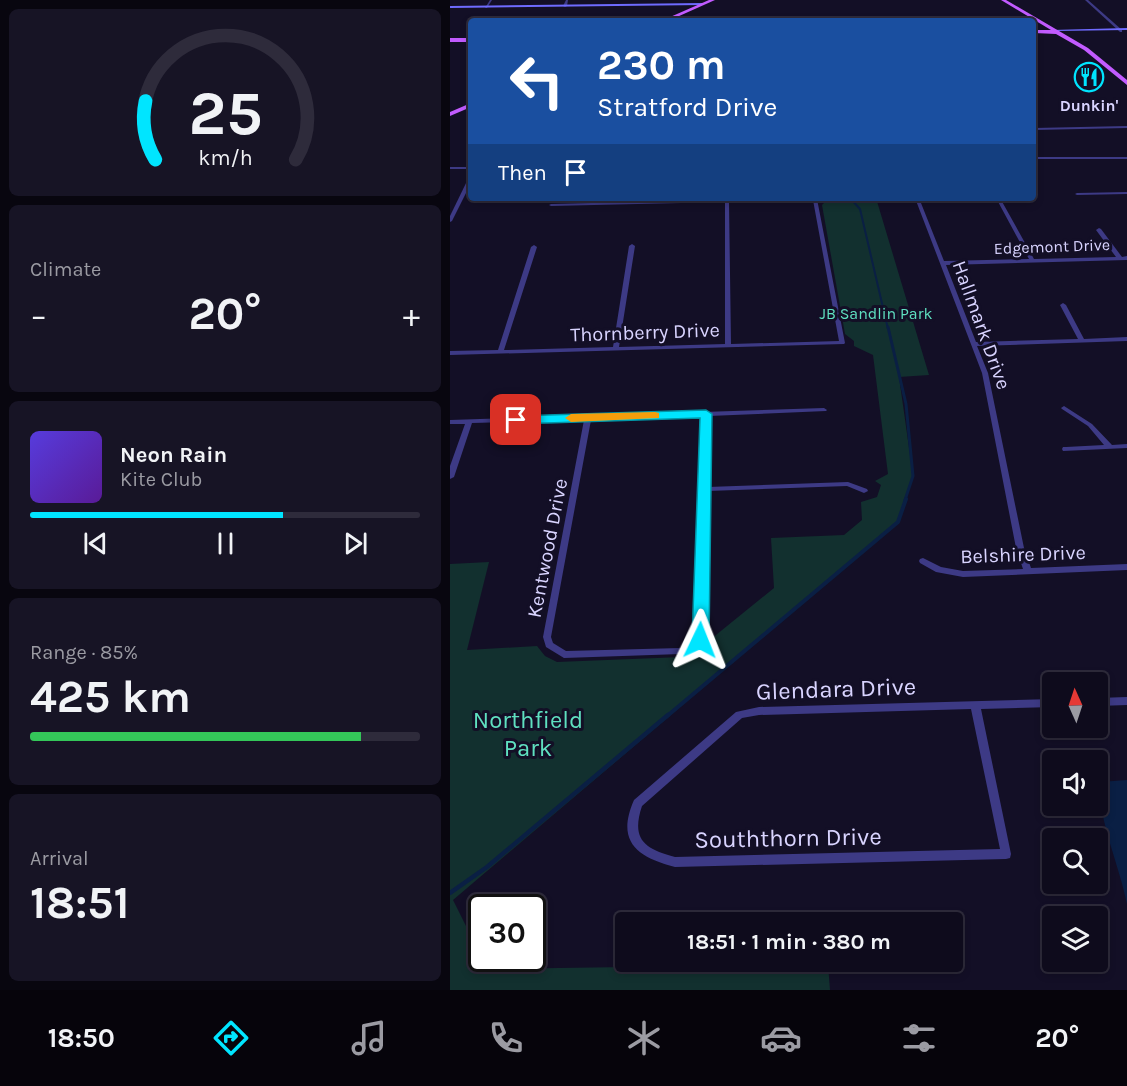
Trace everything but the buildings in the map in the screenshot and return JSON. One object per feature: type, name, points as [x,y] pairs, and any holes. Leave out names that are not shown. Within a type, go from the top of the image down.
[{"type":"main road","points":[[670,18],[713,0]]},
{"type":"main road","points":[[1003,0],[1034,18]]},
{"type":"main road","points":[[1036,19],[1086,49],[1127,83]]},
{"type":"main road","points":[[1036,31],[1056,31]]},
{"type":"main road","points":[[450,38],[468,38]]},
{"type":"main road","points":[[450,114],[468,106]]},
{"type":"street","points":[[486,7],[491,0]]},
{"type":"street","points":[[565,6],[567,0]]},
{"type":"street","points":[[1086,0],[1123,30]]},
{"type":"street","points":[[450,7],[565,6],[619,2],[703,4]]},
{"type":"street","points":[[1056,31],[1123,30]]},
{"type":"street","points":[[1036,129],[1127,127]]},
{"type":"street","points":[[1036,158],[1127,158]]},
{"type":"street","points":[[450,166],[468,166]]},
{"type":"street","points":[[450,221],[453,209],[468,183]]},
{"type":"street","points":[[1077,194],[1127,193]]},
{"type":"street","points":[[551,204],[727,201],[728,346]]},
{"type":"street","name":"Thornberry Drive","points":[[450,353],[842,343],[815,201]]},
{"type":"street","name":"Hallmark Drive","points":[[918,201],[974,344],[992,401],[1020,548],[1028,571]]},
{"type":"street","points":[[1000,201],[1032,260]]},
{"type":"street","points":[[1099,230],[1120,258]]},
{"type":"street","points":[[616,349],[632,246]]},
{"type":"street","points":[[500,352],[534,248]]},
{"type":"street","name":"Edgemont Drive","points":[[942,263],[1127,258]]},
{"type":"street","points":[[1063,305],[1082,340]]},
{"type":"street","points":[[974,344],[1127,339]]},
{"type":"street","points":[[1064,408],[1090,425],[1110,447]]},
{"type":"street","points":[[450,422],[824,410]]},
{"type":"street","points":[[706,414],[705,489],[848,484],[864,491]]},
{"type":"street","name":"Kentwood Drive","points":[[588,417],[547,637],[549,645],[564,655],[681,651],[693,647],[700,640],[705,489]]},
{"type":"street","points":[[450,477],[469,421]]},
{"type":"street","points":[[1066,449],[1127,446]]},
{"type":"street","name":"Belshire Drive","points":[[923,561],[950,573],[1127,567]]},
{"type":"street","points":[[1108,702],[1127,701]]},
{"type":"street","name":"Glendara Drive","points":[[650,792],[727,723],[749,712],[1042,703]]},
{"type":"street","name":"Souththorn Drive","points":[[650,792],[638,803],[633,814],[633,837],[643,850],[656,858],[675,862],[1006,854],[975,705]]},
{"type":"green space","points":[[826,201],[877,201],[929,375],[899,377],[913,476],[898,522],[453,900],[468,930],[468,972],[546,972],[546,968],[615,967],[615,972],[829,972],[830,990],[450,990],[450,564],[489,562],[467,650],[537,646],[545,656],[557,662],[682,657],[695,652],[774,588],[771,538],[844,535],[862,520],[861,502],[877,497],[881,485],[875,481],[888,474],[873,355],[854,346],[854,341],[845,334],[822,205]]},
{"type":"water","points":[[1127,780],[1127,904],[1103,816],[1108,816],[1108,781]]},
{"type":"waterway","points":[[853,201],[860,209],[888,329]]},
{"type":"waterway","points":[[888,327],[906,404],[913,476],[905,500]]},
{"type":"waterway","points":[[666,717],[898,522],[906,499]]},
{"type":"waterway","points":[[450,893],[487,867],[668,715]]},
{"type":"slow traffic","points":[[571,418],[655,415]]},
{"type":"place","name":"Dunkin'","points":[[1089,77]]},
{"type":"route","points":[[516,420],[706,414],[700,640]]},
{"type":"park label","name":"JB Sandlin Park","points":[[876,313]]},
{"type":"park label","name":"Northfield Park","points":[[528,734]]}]
